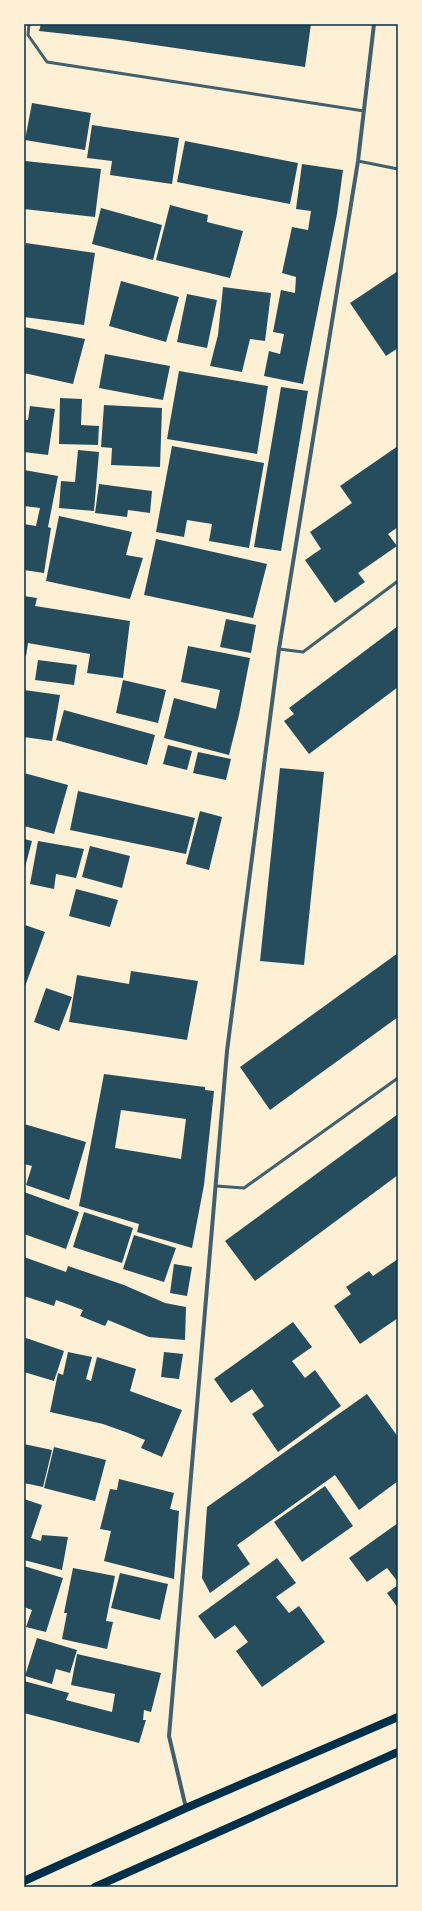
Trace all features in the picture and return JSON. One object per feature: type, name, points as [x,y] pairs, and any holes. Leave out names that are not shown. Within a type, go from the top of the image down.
[{"type":"main road","points":[[24,1881],[186,1808],[398,1717]]},
{"type":"main road","points":[[95,1887],[398,1752]]},
{"type":"street","points":[[186,1808],[169,1736],[227,1051],[279,649],[358,162],[374,24]]},
{"type":"lane","points":[[29,24],[28,35],[47,62],[364,111]]},
{"type":"lane","points":[[358,162],[398,169]]},
{"type":"lane","points":[[279,649],[303,652],[398,581]]},
{"type":"lane","points":[[216,1186],[244,1188],[398,1078]]},
{"type":"building","points":[[41,24],[311,24],[305,67],[113,39],[39,31]]},
{"type":"building","points":[[32,103],[91,113],[85,150],[25,140]]},
{"type":"building","points":[[92,125],[179,138],[172,184],[110,175],[112,161],[87,158]]},
{"type":"building","points":[[185,141],[298,163],[290,204],[177,182]]},
{"type":"building","points":[[25,161],[101,169],[95,217],[24,209]]},
{"type":"building","points":[[302,164],[343,170],[337,214],[303,384],[264,376],[269,351],[280,354],[284,334],[273,332],[281,290],[295,293],[296,277],[282,273],[292,227],[308,230],[311,211],[296,209]]},
{"type":"building","points":[[170,205],[208,215],[207,222],[243,231],[230,278],[156,260]]},
{"type":"building","points":[[101,208],[162,225],[153,260],[92,244]]},
{"type":"building","points":[[26,243],[95,253],[84,325],[24,317],[24,253]]},
{"type":"building","points":[[398,271],[398,348],[386,356],[350,303]]},
{"type":"building","points":[[121,281],[179,297],[166,342],[109,326]]},
{"type":"building","points":[[223,287],[271,293],[265,341],[250,339],[242,372],[210,366],[218,335]]},
{"type":"building","points":[[187,294],[217,300],[207,348],[177,342]]},
{"type":"building","points":[[24,327],[85,339],[73,384],[24,373]]},
{"type":"building","points":[[105,354],[170,366],[163,400],[99,388]]},
{"type":"building","points":[[179,371],[268,386],[257,454],[167,439]]},
{"type":"building","points":[[281,387],[308,391],[281,551],[254,547]]},
{"type":"building","points":[[60,398],[82,399],[81,425],[99,426],[98,445],[59,444]]},
{"type":"building","points":[[104,405],[162,408],[160,467],[111,465],[112,448],[101,447]]},
{"type":"building","points":[[30,406],[55,409],[48,455],[24,452],[24,420],[28,420]]},
{"type":"building","points":[[172,446],[264,463],[249,548],[209,541],[212,524],[187,520],[184,537],[156,532]]},
{"type":"building","points":[[398,446],[398,527],[388,534],[397,546],[358,573],[365,582],[335,603],[305,560],[321,549],[310,532],[352,503],[340,486]]},
{"type":"building","points":[[78,450],[99,452],[94,511],[59,508],[61,481],[75,482]]},
{"type":"building","points":[[24,470],[58,476],[48,527],[51,528],[44,573],[24,570],[24,524],[36,526],[40,508],[24,506]]},
{"type":"building","points":[[99,484],[152,491],[150,513],[128,510],[127,517],[95,513]]},
{"type":"building","points":[[59,516],[132,532],[126,555],[143,558],[130,599],[46,581]]},
{"type":"building","points":[[156,539],[267,564],[253,618],[144,595]]},
{"type":"building","points":[[24,596],[37,598],[35,606],[130,621],[123,678],[87,673],[90,654],[28,643],[26,656],[24,655]]},
{"type":"building","points":[[226,619],[256,625],[251,653],[220,647]]},
{"type":"building","points":[[398,626],[398,687],[309,754],[284,721],[294,714],[289,708]]},
{"type":"building","points":[[188,646],[250,658],[239,715],[229,755],[164,738],[174,698],[216,709],[220,690],[181,682]]},
{"type":"building","points":[[38,660],[77,665],[74,685],[35,680]]},
{"type":"building","points":[[123,680],[166,690],[158,723],[116,713]]},
{"type":"building","points":[[24,690],[60,695],[52,741],[24,737]]},
{"type":"building","points":[[64,710],[155,735],[147,765],[56,740]]},
{"type":"building","points":[[168,745],[192,751],[187,770],[163,764]]},
{"type":"building","points":[[198,752],[231,759],[226,780],[193,773]]},
{"type":"building","points":[[280,768],[324,772],[304,965],[260,961]]},
{"type":"building","points":[[24,773],[68,785],[54,834],[24,826]]},
{"type":"building","points":[[78,791],[195,818],[186,854],[70,830]]},
{"type":"building","points":[[200,811],[222,817],[209,870],[186,864]]},
{"type":"building","points":[[24,839],[32,841],[24,871]]},
{"type":"building","points":[[38,841],[84,849],[76,878],[56,874],[54,889],[30,884]]},
{"type":"building","points":[[90,846],[130,856],[122,888],[82,877]]},
{"type":"building","points":[[76,889],[118,900],[110,927],[69,916]]},
{"type":"building","points":[[25,925],[45,932],[24,989],[24,926]]},
{"type":"building","points":[[398,953],[398,1017],[270,1110],[240,1067]]},
{"type":"building","points":[[131,971],[198,981],[187,1040],[69,1022],[77,975],[129,984]]},
{"type":"building","points":[[46,988],[72,997],[59,1031],[34,1022]]},
{"type":"building","points":[[104,1074],[205,1087],[205,1090],[214,1091],[204,1185],[192,1248],[137,1232],[139,1224],[79,1206]],"holes":[[[121,1110],[186,1119],[181,1159],[115,1148]]]},
{"type":"building","points":[[398,1114],[398,1175],[255,1281],[225,1241]]},
{"type":"building","points":[[24,1124],[86,1142],[69,1200],[26,1185],[32,1166],[24,1164]]},
{"type":"building","points":[[24,1192],[79,1212],[66,1249],[24,1234]]},
{"type":"building","points":[[84,1212],[133,1228],[122,1263],[73,1247]]},
{"type":"building","points":[[134,1235],[176,1248],[164,1282],[123,1269]]},
{"type":"building","points":[[24,1257],[66,1272],[68,1266],[124,1285],[165,1303],[186,1307],[185,1340],[149,1337],[108,1320],[105,1326],[80,1316],[83,1310],[56,1300],[54,1306],[24,1296]]},
{"type":"building","points":[[398,1259],[398,1318],[360,1344],[334,1306],[351,1294],[346,1287],[369,1271],[373,1276]]},
{"type":"building","points":[[174,1264],[192,1267],[187,1296],[170,1293]]},
{"type":"building","points":[[293,1322],[312,1347],[292,1361],[305,1378],[315,1370],[341,1406],[278,1452],[252,1414],[264,1406],[252,1389],[231,1403],[214,1379]]},
{"type":"building","points":[[26,1338],[64,1351],[54,1381],[24,1372],[24,1344]]},
{"type":"building","points":[[68,1352],[92,1357],[86,1379],[91,1381],[97,1357],[136,1369],[130,1391],[182,1410],[162,1457],[141,1448],[145,1440],[128,1433],[103,1424],[50,1412],[58,1373],[63,1375]]},
{"type":"building","points":[[164,1352],[183,1354],[179,1379],[161,1377]]},
{"type":"building","points":[[367,1394],[398,1437],[398,1481],[359,1510],[335,1475],[237,1545],[250,1564],[210,1593],[202,1578],[207,1507]]},
{"type":"building","points":[[24,1444],[52,1450],[43,1487],[24,1483]]},
{"type":"building","points":[[54,1447],[106,1460],[95,1501],[44,1488]]},
{"type":"building","points":[[119,1479],[174,1493],[170,1509],[179,1511],[174,1579],[104,1561],[111,1531],[100,1529],[110,1489],[117,1490]]},
{"type":"building","points":[[325,1486],[353,1526],[302,1562],[274,1522]]},
{"type":"building","points":[[24,1499],[42,1505],[31,1538],[41,1541],[42,1535],[68,1537],[62,1570],[24,1560]]},
{"type":"building","points":[[398,1523],[398,1582],[387,1568],[367,1582],[349,1558]]},
{"type":"building","points":[[277,1558],[296,1583],[276,1597],[289,1613],[299,1606],[325,1642],[262,1687],[236,1651],[248,1642],[235,1625],[215,1639],[198,1616]]},
{"type":"building","points":[[24,1566],[63,1578],[46,1632],[26,1627],[32,1610],[24,1607]]},
{"type":"building","points":[[73,1568],[115,1576],[106,1621],[113,1622],[107,1649],[62,1639],[67,1613],[64,1613]]},
{"type":"building","points":[[120,1573],[168,1584],[160,1620],[111,1608]]},
{"type":"building","points":[[398,1585],[398,1608],[387,1593]]},
{"type":"building","points":[[37,1638],[77,1650],[70,1673],[56,1669],[52,1684],[25,1676]]},
{"type":"building","points":[[77,1654],[161,1673],[151,1712],[144,1710],[143,1720],[146,1720],[139,1743],[24,1713],[24,1681],[69,1693],[66,1700],[112,1712],[115,1694],[71,1685]]}]
